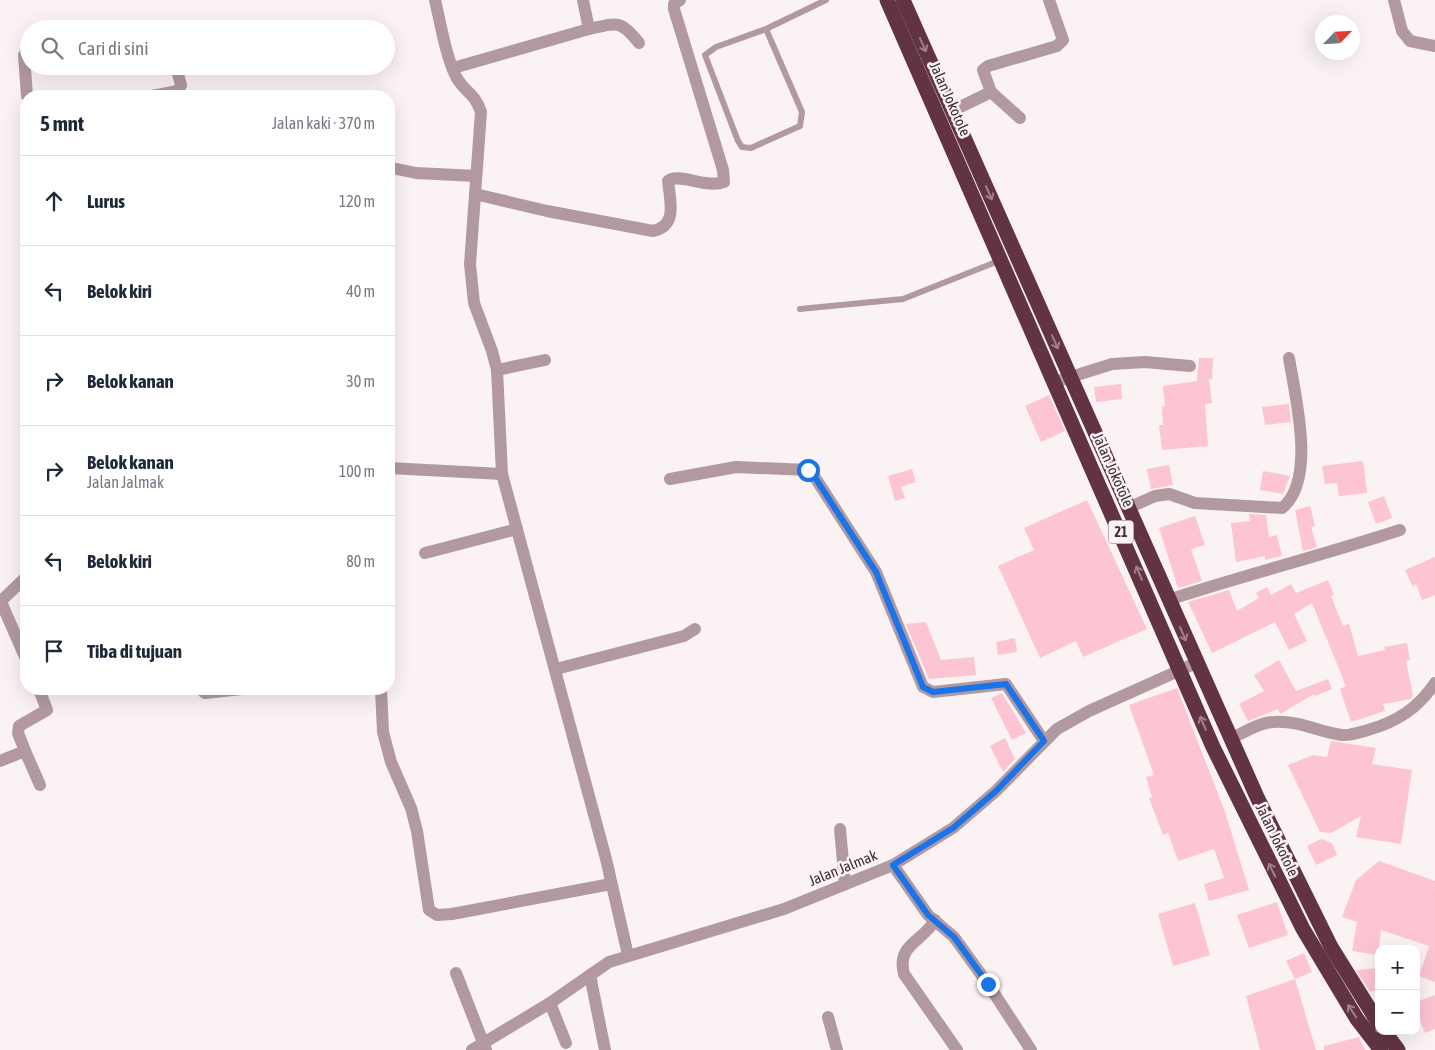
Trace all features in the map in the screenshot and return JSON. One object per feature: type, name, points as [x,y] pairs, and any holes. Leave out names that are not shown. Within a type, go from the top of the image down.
[{"type":"highway","name":"Jalan Jokotole","points":[[887,0],[1214,747],[1303,930],[1357,1019],[1381,1050]]},
{"type":"highway","name":"Jalan Jokotole","points":[[903,0],[1196,663],[1308,902],[1357,993],[1375,1018]]},
{"type":"highway","points":[[1092,465],[1106,458]]},
{"type":"highway","points":[[1387,1035],[1398,1050]]},
{"type":"street","points":[[435,0],[458,80],[473,94],[481,112],[470,264],[474,303],[497,370],[502,474],[556,669],[628,955]]},
{"type":"street","points":[[583,0],[589,29]]},
{"type":"street","points":[[474,194],[547,211],[653,231],[662,229],[667,225],[671,216],[668,181],[671,178],[676,177],[704,184],[724,182],[723,170],[674,8],[674,4],[680,0]]},
{"type":"street","points":[[1020,118],[991,92],[983,75],[983,70],[988,66],[1057,46],[1063,40],[1048,0]]},
{"type":"street","points":[[1394,0],[1402,31],[1410,41],[1435,46]]},
{"type":"street","points":[[455,67],[589,29],[619,24],[626,27],[639,43]]},
{"type":"street","points":[[26,75],[27,90]]},
{"type":"street","points":[[178,75],[181,85],[178,90]]},
{"type":"street","points":[[952,111],[991,92]]},
{"type":"street","points":[[395,169],[416,173],[476,176]]},
{"type":"street","points":[[1128,508],[1154,496],[1169,494],[1195,503],[1254,504],[1282,508],[1290,501],[1301,457],[1300,430],[1289,358]]},
{"type":"street","points":[[497,370],[545,360]]},
{"type":"street","points":[[1055,382],[1112,364],[1145,362],[1190,366]]},
{"type":"street","points":[[670,480],[736,467],[808,470],[814,476],[876,572],[923,687],[933,692],[1006,684],[1044,741]]},
{"type":"street","points":[[395,468],[502,474]]},
{"type":"street","points":[[425,553],[517,528]]},
{"type":"street","points":[[1168,600],[1228,581],[1304,561],[1400,530]]},
{"type":"street","points":[[20,583],[0,602],[20,646]]},
{"type":"street","points":[[556,669],[684,636],[695,629]]},
{"type":"street","name":"Jalan Jalmak","points":[[472,1050],[485,1046],[609,962],[784,909],[893,865],[953,828],[996,791],[1057,729],[1089,711],[1196,663]]},
{"type":"street","points":[[1231,738],[1272,722],[1309,726],[1342,735],[1374,729],[1404,716],[1418,705],[1435,683]]},
{"type":"street","points":[[40,785],[18,733],[19,726],[47,710],[41,695]]},
{"type":"street","points":[[381,695],[383,732],[391,762],[411,808],[417,831],[429,910],[437,915],[452,914],[611,884]]},
{"type":"street","points":[[0,761],[25,751]]},
{"type":"street","points":[[840,829],[845,884]]},
{"type":"street","points":[[893,865],[928,915],[954,937],[988,984],[1031,1050]]},
{"type":"street","points":[[936,920],[930,930],[904,952],[901,961],[904,974],[957,1050]]},
{"type":"street","points":[[456,973],[485,1046]]},
{"type":"street","points":[[590,975],[605,1050]]},
{"type":"street","points":[[550,1003],[566,1043]]},
{"type":"street","points":[[828,1017],[836,1050]]},
{"type":"lane","points":[[766,29],[802,112],[802,120],[800,126],[751,148],[746,148],[738,141],[706,55],[716,47],[766,29],[826,0]]},
{"type":"lane","points":[[800,309],[903,298],[1002,259]]},
{"type":"building","points":[[1199,358],[1213,358],[1212,380],[1209,379],[1212,403],[1205,404],[1208,446],[1162,450],[1159,425],[1163,425],[1162,406],[1165,406],[1163,386],[1197,381]]},
{"type":"building","points":[[1121,384],[1122,399],[1096,402],[1094,387]]},
{"type":"building","points":[[1049,395],[1065,431],[1041,442],[1025,406]]},
{"type":"building","points":[[1289,404],[1291,422],[1265,425],[1262,407]]},
{"type":"building","points":[[1363,461],[1367,493],[1339,496],[1337,483],[1325,484],[1322,466]]},
{"type":"building","points":[[1169,465],[1173,485],[1151,489],[1147,469]]},
{"type":"building","points":[[912,469],[916,482],[901,487],[905,498],[895,501],[888,476]]},
{"type":"building","points":[[1263,471],[1290,476],[1283,494],[1260,490]]},
{"type":"building","points":[[1384,496],[1392,518],[1376,524],[1368,502]]},
{"type":"building","points":[[1087,500],[1147,629],[1083,657],[1076,641],[1040,658],[998,566],[1034,550],[1024,528]]},
{"type":"building","points":[[1310,506],[1315,526],[1311,527],[1317,547],[1303,551],[1295,510]]},
{"type":"building","points":[[1249,514],[1266,515],[1269,537],[1277,535],[1282,556],[1265,560],[1265,556],[1236,562],[1231,523],[1250,521]]},
{"type":"building","points":[[1195,516],[1205,545],[1191,549],[1202,581],[1178,588],[1159,528]]},
{"type":"building","points":[[1435,557],[1435,595],[1422,600],[1416,584],[1413,587],[1405,570]]},
{"type":"building","points":[[1328,580],[1334,595],[1331,596],[1343,626],[1349,624],[1358,656],[1385,650],[1384,647],[1407,643],[1410,660],[1406,661],[1413,696],[1411,699],[1383,704],[1385,711],[1351,722],[1340,689],[1346,686],[1312,603],[1294,614],[1307,641],[1289,650],[1275,622],[1212,653],[1188,602],[1229,590],[1237,611],[1259,598],[1256,593],[1267,587],[1271,595],[1291,584],[1296,593]]},
{"type":"building","points":[[926,622],[941,660],[974,657],[976,675],[929,679],[906,624]]},
{"type":"building","points":[[1015,638],[1017,652],[998,655],[996,642]]},
{"type":"building","points":[[1279,660],[1296,691],[1328,679],[1332,689],[1315,696],[1314,694],[1280,714],[1278,709],[1248,721],[1239,704],[1264,691],[1254,675]]},
{"type":"building","points":[[1177,688],[1225,812],[1249,890],[1209,901],[1204,884],[1224,878],[1214,849],[1178,861],[1168,833],[1163,835],[1149,798],[1152,797],[1146,777],[1154,775],[1129,705]]},
{"type":"building","points":[[1002,693],[1026,733],[1012,740],[991,698]]},
{"type":"building","points":[[1005,738],[1015,759],[1003,772],[990,746]]},
{"type":"building","points":[[1331,741],[1376,748],[1372,764],[1412,770],[1401,844],[1356,837],[1361,816],[1331,833],[1320,832],[1288,765],[1313,755],[1327,757]]},
{"type":"building","points":[[1321,839],[1332,843],[1337,855],[1316,865],[1307,846]]},
{"type":"building","points":[[1379,861],[1435,881],[1435,982],[1420,976],[1429,946],[1381,930],[1379,945],[1375,945],[1375,955],[1352,951],[1357,922],[1342,917],[1356,880]]},
{"type":"building","points":[[1277,902],[1288,935],[1249,948],[1237,915]]},
{"type":"building","points":[[1195,903],[1210,955],[1173,966],[1158,914]]},
{"type":"building","points":[[1304,953],[1312,972],[1295,979],[1286,961]]},
{"type":"building","points":[[1375,968],[1375,990],[1370,992],[1356,970]]},
{"type":"building","points":[[1295,979],[1316,1050],[1260,1050],[1246,996]]},
{"type":"building","points":[[1435,995],[1435,1029],[1425,1033],[1420,1020],[1420,1001]]},
{"type":"building","points":[[1359,1037],[1365,1050],[1324,1050],[1324,1046]]},
{"type":"route","points":[[808,470],[814,476],[876,572],[923,687],[929,692],[933,692],[1006,684],[1044,741],[996,791],[953,828],[893,865],[928,915],[954,937],[988,984]]}]
